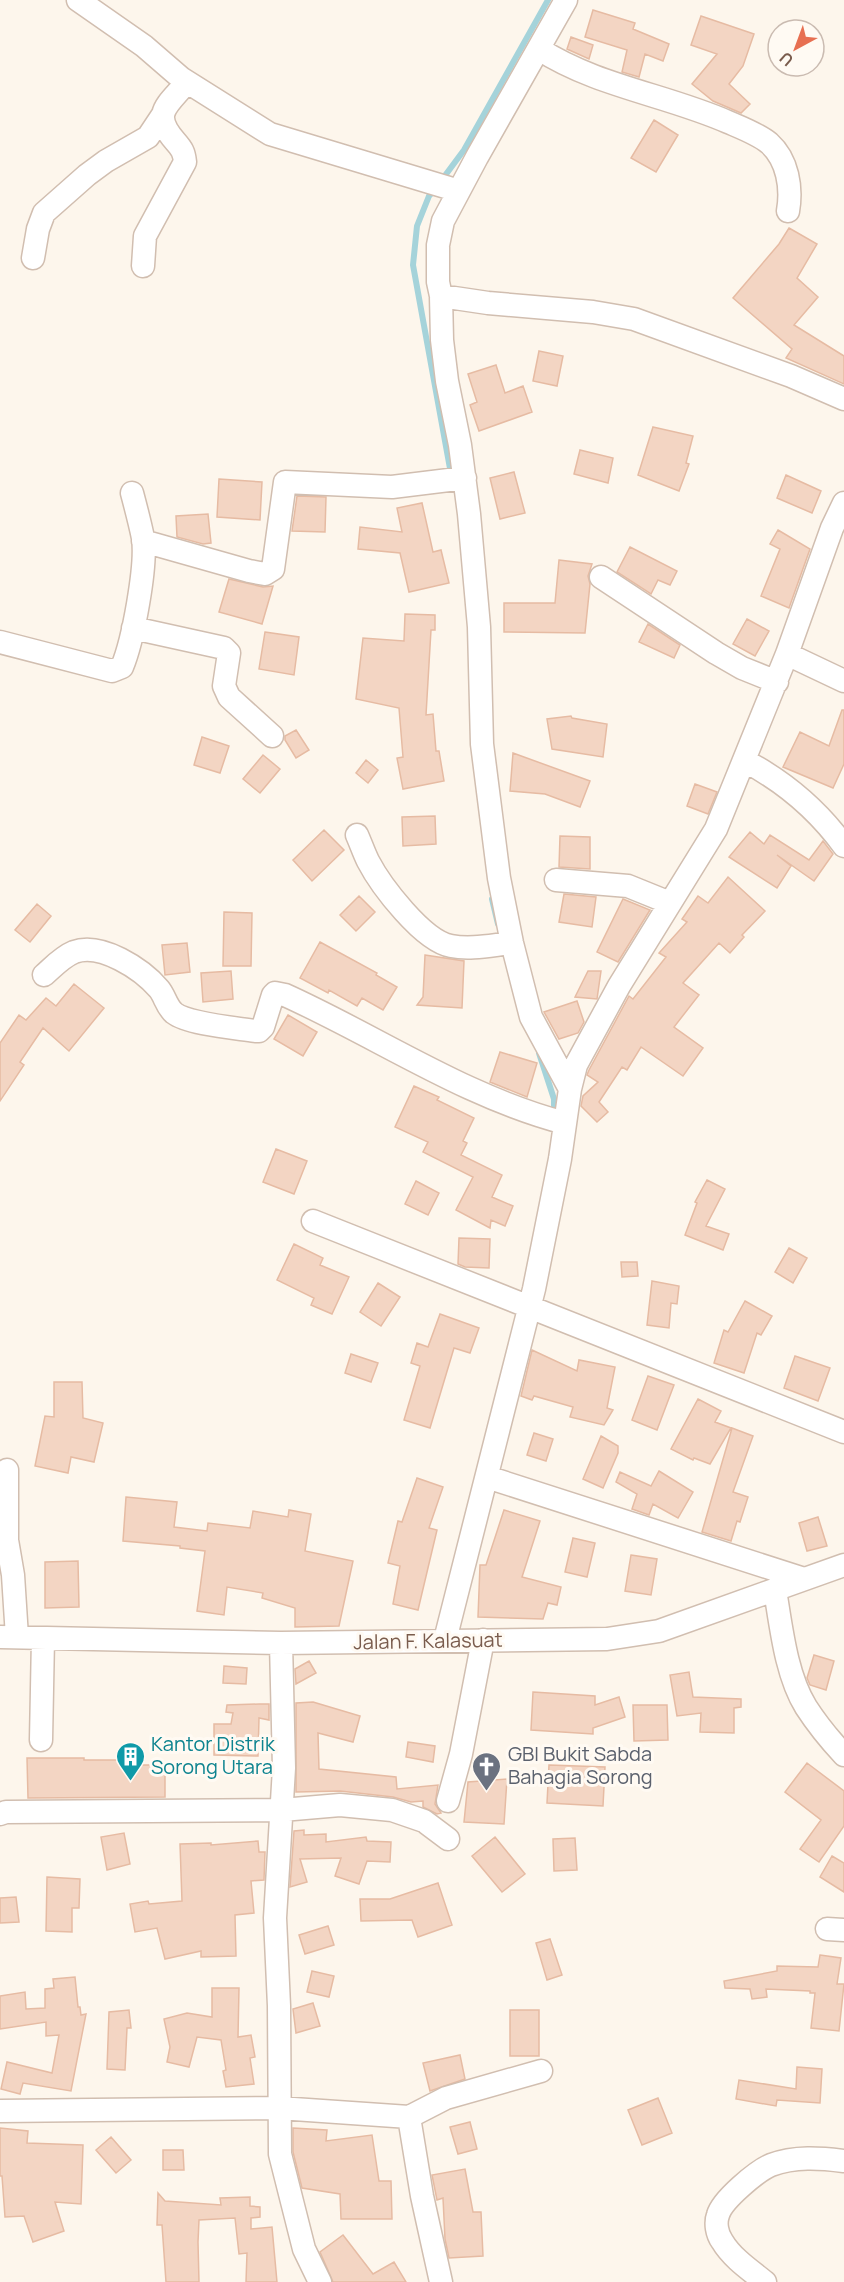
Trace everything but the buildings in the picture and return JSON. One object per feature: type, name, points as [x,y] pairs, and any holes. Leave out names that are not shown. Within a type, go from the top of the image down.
[{"type":"street","points":[[78,0],[144,46],[187,82],[270,134],[345,159],[452,189]]},
{"type":"street","points":[[566,0],[477,157],[452,189],[438,245],[438,282],[441,296],[442,340],[462,479],[479,627],[482,744],[499,878],[496,945],[570,1089]]},
{"type":"street","points":[[539,50],[592,76],[698,109],[747,130],[770,144],[786,167],[791,194],[788,212]]},
{"type":"street","points":[[33,258],[38,229],[44,213],[106,161],[148,137],[187,82]]},
{"type":"street","points":[[143,266],[145,236],[184,162],[183,151],[163,127],[162,116]]},
{"type":"street","points":[[441,296],[488,303],[593,312],[634,319],[791,376],[844,399]]},
{"type":"street","points":[[143,541],[264,574],[273,569],[285,482],[392,487],[462,479]]},
{"type":"street","points":[[0,642],[112,671],[122,667],[140,585],[143,541],[132,493]]},
{"type":"street","points":[[445,1640],[487,1477],[551,1209],[554,1120],[570,1089],[581,1054],[619,986],[716,829],[777,682],[832,528],[844,504]]},
{"type":"street","points":[[601,577],[707,648],[742,668],[777,682]]},
{"type":"street","points":[[132,628],[224,648],[229,653],[224,686],[229,697],[272,736]]},
{"type":"street","points":[[787,654],[844,681]]},
{"type":"street","points":[[745,761],[765,771],[803,798],[831,827],[844,846]]},
{"type":"street","points":[[357,836],[368,862],[397,903],[413,921],[449,946],[496,945]]},
{"type":"street","points":[[556,880],[628,886],[670,903]]},
{"type":"street","points":[[44,975],[72,953],[82,950],[102,952],[120,959],[145,974],[161,992],[168,1006],[182,1017],[255,1031],[263,1027],[273,995],[275,993],[285,995],[394,1052],[554,1120]]},
{"type":"street","points":[[313,1221],[844,1432]]},
{"type":"street","points":[[7,1470],[7,1540],[13,1575],[9,1637]]},
{"type":"street","points":[[487,1477],[804,1579]]},
{"type":"street","name":"Jalan F. Kalasuat","points":[[9,1637],[281,1643],[607,1640],[659,1631],[844,1565]]},
{"type":"street","points":[[775,1590],[787,1659],[805,1705],[829,1739],[844,1755]]},
{"type":"street","points":[[41,1740],[43,1638]]},
{"type":"street","points":[[448,1801],[461,1754],[483,1640]]},
{"type":"street","points":[[281,1643],[284,1706],[282,1810],[275,1918],[279,2006],[280,2154],[303,2249],[320,2282]]},
{"type":"street","points":[[0,1814],[6,1812],[282,1810],[340,1805],[392,1810],[424,1821],[448,1839]]},
{"type":"street","points":[[0,2111],[279,2108],[409,2117],[446,2098],[541,2071]]},
{"type":"street","points":[[409,2117],[422,2196],[441,2282]]},
{"type":"street","points":[[765,2282],[738,2260],[721,2241],[717,2227],[718,2214],[732,2196],[771,2165],[812,2157],[844,2161]]},
{"type":"waterway","points":[[441,181],[464,150],[548,0]]},
{"type":"waterway","points":[[435,189],[429,196],[417,226],[413,265],[451,474]]},
{"type":"waterway","points":[[492,899],[498,924]]},
{"type":"waterway","points":[[539,1053],[554,1099],[554,1116]]},
{"type":"place","name":"Kantor Distrik Sorong Utara","points":[[130,1782]]},
{"type":"place","name":"GBI Bukit Sabda Bahagia Sorong","points":[[487,1792]]}]
